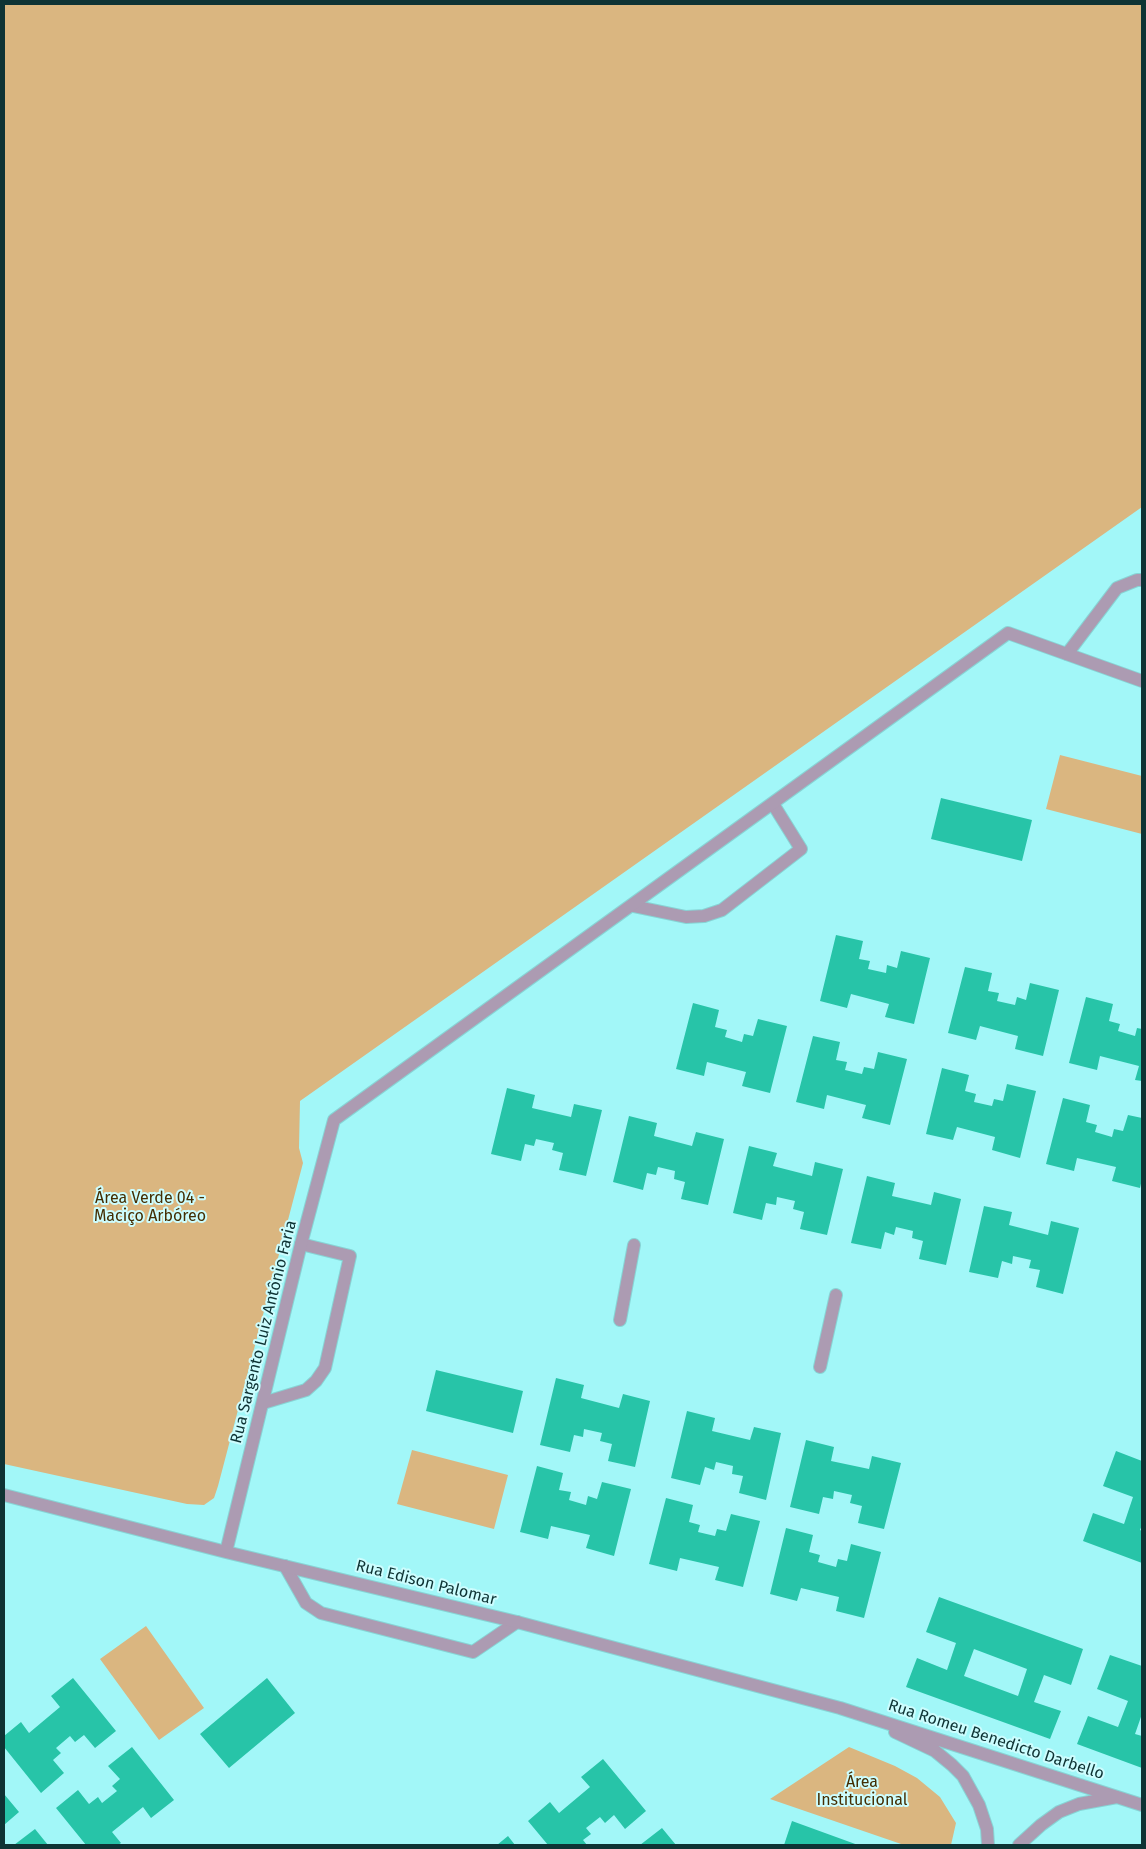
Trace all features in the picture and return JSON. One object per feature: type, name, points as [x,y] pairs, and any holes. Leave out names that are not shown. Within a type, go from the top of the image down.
[{"type":"street","points":[[1067,654],[1117,588],[1137,580],[1142,580]]},
{"type":"street","points":[[633,906],[1008,633],[1142,681]]},
{"type":"street","points":[[633,906],[686,917],[704,916],[722,910],[801,849],[773,804]]},
{"type":"street","name":"Rua Sargento Luiz Antônio Faria","points":[[226,1552],[301,1244],[334,1120],[633,906]]},
{"type":"street","points":[[263,1403],[306,1390],[316,1381],[325,1368],[350,1256],[301,1244]]},
{"type":"street","points":[[620,1320],[634,1245]]},
{"type":"street","points":[[820,1368],[836,1295]]},
{"type":"street","name":"Rua Edison Palomar","points":[[4,1495],[226,1552],[517,1622],[840,1708]]},
{"type":"street","points":[[285,1566],[306,1603],[321,1613],[473,1652],[517,1622]]},
{"type":"street","points":[[840,1708],[935,1751],[952,1765],[963,1776],[979,1805],[987,1828],[988,1845]]},
{"type":"street","name":"Rua Romeu Benedicto Darbello","points":[[840,1708],[1142,1805]]},
{"type":"street","points":[[1019,1845],[1059,1812],[1079,1804],[1119,1797]]},
{"type":"green space","name":"Área Verde 04 - Maciço Arbóreo","points":[[4,4],[1142,4],[1142,507],[300,1101],[299,1148],[303,1163],[218,1486],[214,1498],[204,1505],[187,1504],[4,1464]]},
{"type":"green space","points":[[1060,755],[1142,776],[1142,834],[1046,809]]},
{"type":"green space","points":[[412,1450],[508,1475],[494,1529],[397,1504]]},
{"type":"green space","points":[[146,1626],[204,1708],[159,1740],[100,1659]]},
{"type":"green space","name":"Área Institucional","points":[[849,1747],[895,1766],[917,1778],[940,1797],[956,1823],[951,1845],[904,1845],[770,1799]]},
{"type":"building","points":[[941,798],[1032,820],[1022,861],[931,839]]},
{"type":"building","points":[[836,935],[863,941],[859,959],[870,961],[868,969],[886,973],[887,965],[897,968],[901,951],[930,958],[914,1024],[885,1017],[889,1004],[851,994],[847,1008],[820,1001]]},
{"type":"building","points":[[965,967],[992,973],[988,991],[999,993],[997,1001],[1015,1005],[1017,997],[1026,1000],[1030,983],[1059,990],[1043,1056],[1015,1049],[1018,1036],[980,1026],[976,1040],[948,1033]]},
{"type":"building","points":[[1086,997],[1113,1004],[1109,1021],[1120,1024],[1118,1031],[1135,1036],[1137,1028],[1142,1029],[1142,1081],[1135,1080],[1139,1066],[1100,1056],[1097,1070],[1069,1063]]},
{"type":"building","points":[[693,1003],[719,1010],[715,1027],[727,1030],[725,1037],[742,1042],[744,1034],[753,1036],[758,1019],[787,1026],[770,1093],[742,1086],[746,1072],[707,1062],[704,1076],[676,1069]]},
{"type":"building","points":[[813,1036],[840,1042],[836,1060],[847,1062],[845,1070],[862,1074],[864,1067],[874,1069],[878,1052],[907,1059],[890,1125],[862,1118],[866,1105],[827,1095],[824,1109],[796,1102]]},
{"type":"building","points":[[942,1068],[969,1075],[965,1091],[976,1094],[974,1102],[992,1106],[994,1099],[1003,1101],[1007,1084],[1036,1091],[1020,1158],[992,1150],[995,1137],[957,1127],[953,1140],[926,1134]]},
{"type":"building","points":[[507,1088],[535,1095],[532,1108],[571,1117],[574,1104],[602,1110],[586,1176],[559,1170],[563,1153],[552,1150],[554,1143],[536,1139],[534,1146],[525,1144],[521,1161],[491,1154]]},
{"type":"building","points":[[1063,1098],[1090,1105],[1086,1122],[1097,1125],[1095,1132],[1112,1137],[1114,1129],[1123,1131],[1128,1115],[1142,1118],[1142,1179],[1140,1188],[1112,1181],[1116,1167],[1077,1158],[1074,1171],[1046,1164]]},
{"type":"building","points":[[629,1116],[657,1123],[654,1136],[692,1146],[696,1132],[724,1139],[708,1205],[681,1199],[685,1182],[674,1179],[675,1171],[658,1167],[656,1175],[647,1173],[643,1190],[613,1182]]},
{"type":"building","points":[[749,1146],[777,1153],[773,1166],[812,1176],[815,1162],[843,1169],[827,1235],[800,1229],[804,1212],[793,1209],[795,1201],[777,1197],[776,1205],[766,1203],[762,1220],[733,1213]]},
{"type":"building","points":[[867,1176],[895,1183],[892,1196],[931,1205],[934,1192],[961,1199],[946,1265],[919,1259],[923,1241],[912,1238],[913,1231],[896,1227],[894,1235],[885,1232],[881,1249],[851,1243]]},
{"type":"building","points":[[984,1206],[1012,1212],[1009,1225],[1048,1235],[1051,1221],[1079,1228],[1063,1294],[1036,1287],[1040,1270],[1029,1268],[1031,1260],[1013,1256],[1012,1264],[1002,1261],[998,1278],[969,1272]]},
{"type":"building","points":[[436,1370],[523,1391],[513,1433],[426,1411]]},
{"type":"building","points":[[556,1378],[584,1385],[581,1398],[619,1408],[623,1394],[650,1401],[635,1467],[608,1461],[612,1444],[600,1441],[602,1433],[584,1429],[583,1437],[574,1435],[570,1452],[540,1445]]},
{"type":"building","points":[[687,1411],[715,1418],[712,1431],[750,1440],[754,1427],[781,1433],[766,1500],[739,1493],[743,1476],[732,1474],[733,1466],[716,1462],[714,1470],[705,1467],[700,1485],[671,1478]]},
{"type":"building","points":[[806,1440],[834,1447],[831,1461],[869,1469],[872,1456],[901,1463],[884,1529],[858,1523],[862,1506],[850,1503],[852,1495],[834,1491],[833,1499],[823,1497],[819,1514],[790,1507]]},
{"type":"building","points":[[1116,1451],[1142,1461],[1142,1525],[1140,1530],[1142,1531],[1142,1563],[1083,1541],[1093,1513],[1124,1524],[1133,1497],[1103,1486]]},
{"type":"building","points":[[537,1466],[563,1473],[559,1490],[571,1492],[569,1500],[586,1505],[588,1496],[597,1499],[602,1482],[631,1489],[614,1556],[586,1548],[590,1535],[551,1526],[548,1539],[520,1532]]},
{"type":"building","points":[[666,1498],[693,1505],[689,1522],[700,1525],[698,1532],[715,1536],[717,1529],[726,1531],[731,1514],[760,1521],[743,1587],[715,1580],[719,1567],[680,1558],[677,1571],[649,1564]]},
{"type":"building","points":[[786,1528],[813,1535],[809,1552],[820,1555],[818,1562],[836,1567],[838,1559],[847,1561],[851,1544],[881,1552],[864,1618],[836,1611],[839,1597],[801,1588],[797,1601],[770,1594]]},
{"type":"building","points":[[939,1597],[1083,1649],[1071,1685],[1044,1675],[1034,1702],[1061,1711],[1050,1739],[906,1687],[917,1658],[947,1670],[956,1643],[926,1632]],"holes":[[[974,1649],[1027,1669],[1018,1696],[964,1676]]]},
{"type":"building","points":[[1110,1655],[1142,1666],[1142,1714],[1135,1734],[1142,1736],[1142,1768],[1077,1744],[1088,1716],[1118,1727],[1128,1701],[1097,1689]]},
{"type":"building","points":[[73,1678],[116,1731],[95,1748],[84,1735],[75,1742],[70,1736],[56,1748],[61,1753],[53,1760],[64,1773],[41,1793],[4,1747],[4,1736],[21,1722],[29,1733],[60,1707],[51,1696]]},
{"type":"building","points":[[267,1678],[295,1713],[229,1768],[200,1734]]},
{"type":"building","points":[[132,1747],[174,1800],[151,1818],[143,1807],[112,1832],[121,1843],[118,1845],[86,1845],[56,1808],[78,1790],[89,1804],[98,1797],[102,1803],[117,1791],[112,1786],[120,1779],[108,1766]]},
{"type":"building","points":[[603,1759],[646,1811],[625,1829],[614,1815],[605,1823],[600,1817],[586,1828],[591,1834],[583,1840],[587,1845],[548,1845],[528,1821],[550,1802],[559,1813],[590,1787],[581,1777]]},
{"type":"building","points":[[4,1794],[19,1812],[4,1825]]},
{"type":"building","points":[[792,1821],[858,1845],[784,1845]]},
{"type":"building","points":[[662,1828],[676,1845],[640,1845]]},
{"type":"building","points":[[35,1829],[48,1845],[14,1845]]},
{"type":"building","points":[[508,1836],[515,1845],[497,1845]]}]
